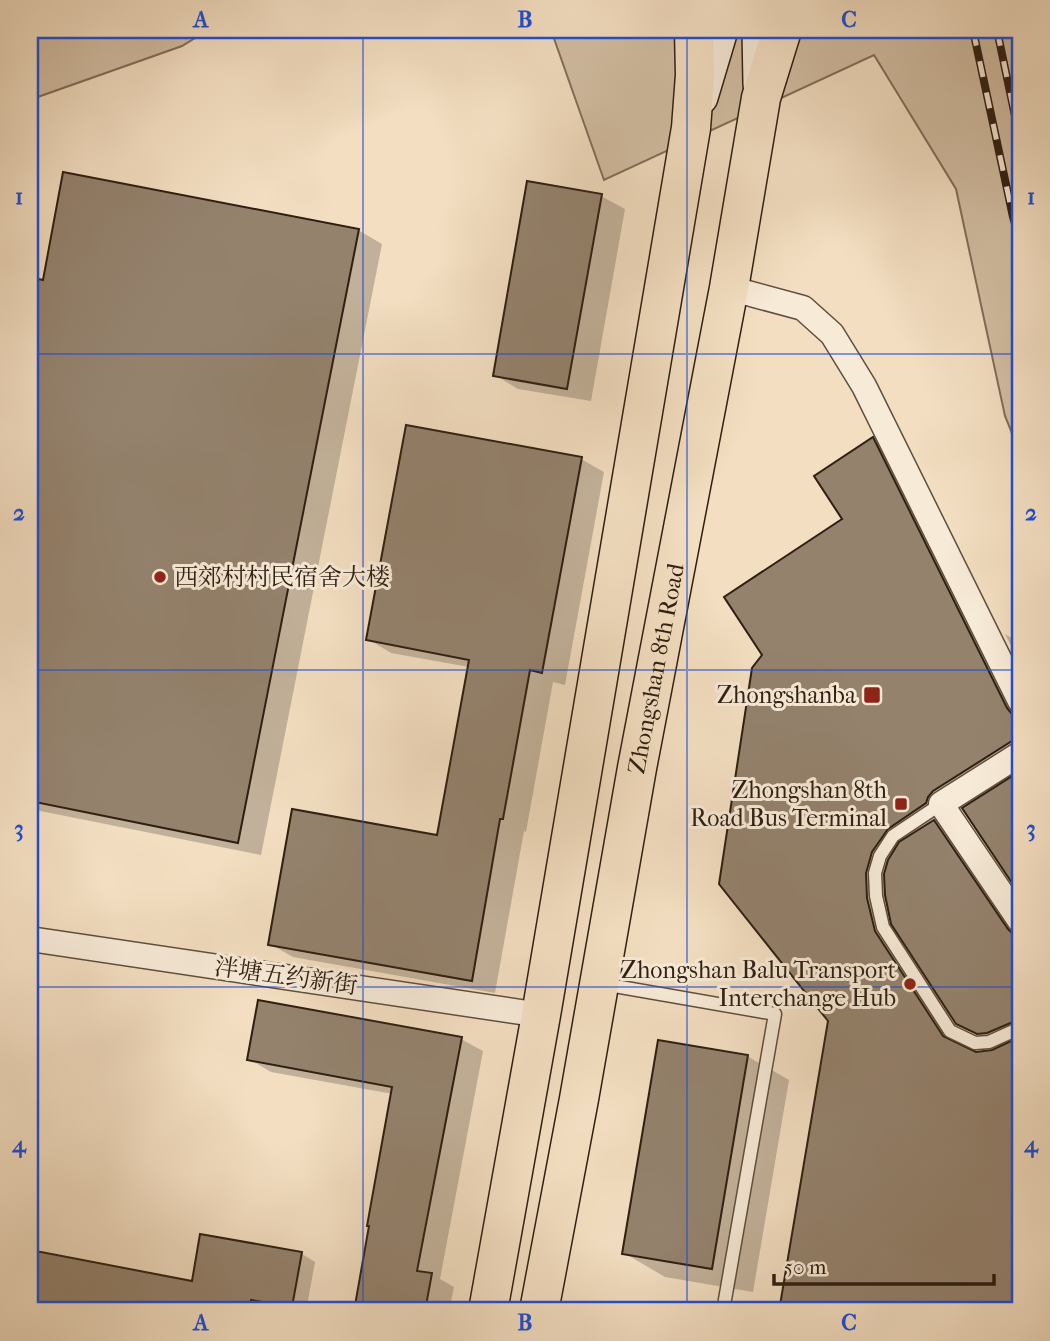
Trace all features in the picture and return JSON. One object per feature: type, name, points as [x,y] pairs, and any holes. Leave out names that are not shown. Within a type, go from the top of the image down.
[{"type":"main road","points":[[488,1311],[541,1015],[691,128],[695,75],[694,30]]},
{"type":"main road","name":"Zhongshan 8th Road","points":[[539,1311],[637,768],[729,288],[761,98],[782,30]]},
{"type":"street","points":[[691,128],[720,30]]},
{"type":"street","points":[[760,30],[761,98]]},
{"type":"street","points":[[729,288],[803,308],[832,334],[864,386],[1020,701]]},
{"type":"street","points":[[1020,754],[941,804],[1020,921]]},
{"type":"street","name":"泮塘五约新街","points":[[30,939],[541,1015]]},
{"type":"lane","points":[[941,804],[893,836],[880,856],[875,873],[876,896],[883,927],[950,1031],[975,1043],[989,1042],[1020,1028]]},
{"type":"lane","points":[[599,983],[775,1014],[723,1311]]},
{"type":"shaded area","points":[[30,30],[208,30],[182,46],[30,102]]},
{"type":"shaded area","points":[[551,30],[1020,30],[1020,453],[1005,416],[956,189],[874,55],[604,180]]},
{"type":"building","name":"西郊村村民宿舍大楼","points":[[63,172],[359,229],[238,843],[30,801],[30,322],[38,279],[43,280]]},
{"type":"building","points":[[527,181],[602,194],[567,389],[493,376]]},
{"type":"building","points":[[406,425],[582,457],[542,673],[530,670],[503,819],[500,819],[472,981],[268,945],[292,809],[437,835],[469,660],[366,640]]},
{"type":"building","name":"Zhongshan Balu Transport Interchange Hub","points":[[873,437],[1007,708],[1012,714],[1020,716],[1020,739],[1012,741],[933,791],[926,803],[888,829],[872,852],[866,873],[867,898],[875,931],[943,1036],[976,1052],[992,1050],[1020,1037],[1020,1311],[779,1311],[828,1021],[719,884],[752,668],[762,655],[724,597],[842,519],[814,476]]},
{"type":"building","points":[[1020,771],[1020,895],[962,808]]},
{"type":"building","points":[[934,820],[1008,929],[1020,936],[1020,1019],[987,1033],[977,1034],[956,1024],[891,924],[884,874],[888,860],[899,842]]},
{"type":"building","points":[[258,1000],[462,1037],[417,1271],[432,1273],[425,1311],[354,1311],[392,1087],[247,1060]]},
{"type":"building","points":[[658,1040],[748,1055],[712,1269],[622,1254]]},
{"type":"building","points":[[200,1234],[302,1252],[292,1307],[251,1300],[250,1311],[30,1311],[30,1251],[192,1281]]},
{"type":"railway","points":[[973,30],[1020,241]]},
{"type":"railway","points":[[997,30],[1020,140]]},
{"type":"place","name":"西郊村村民宿舍大楼","points":[[160,577]]},
{"type":"place","name":"Zhongshanba","points":[[872,695]]},
{"type":"place","name":"Zhongshan 8th Road Bus Terminal","points":[[901,804]]},
{"type":"place","name":"Zhongshan Balu Transport Interchange Hub","points":[[910,984]]}]
